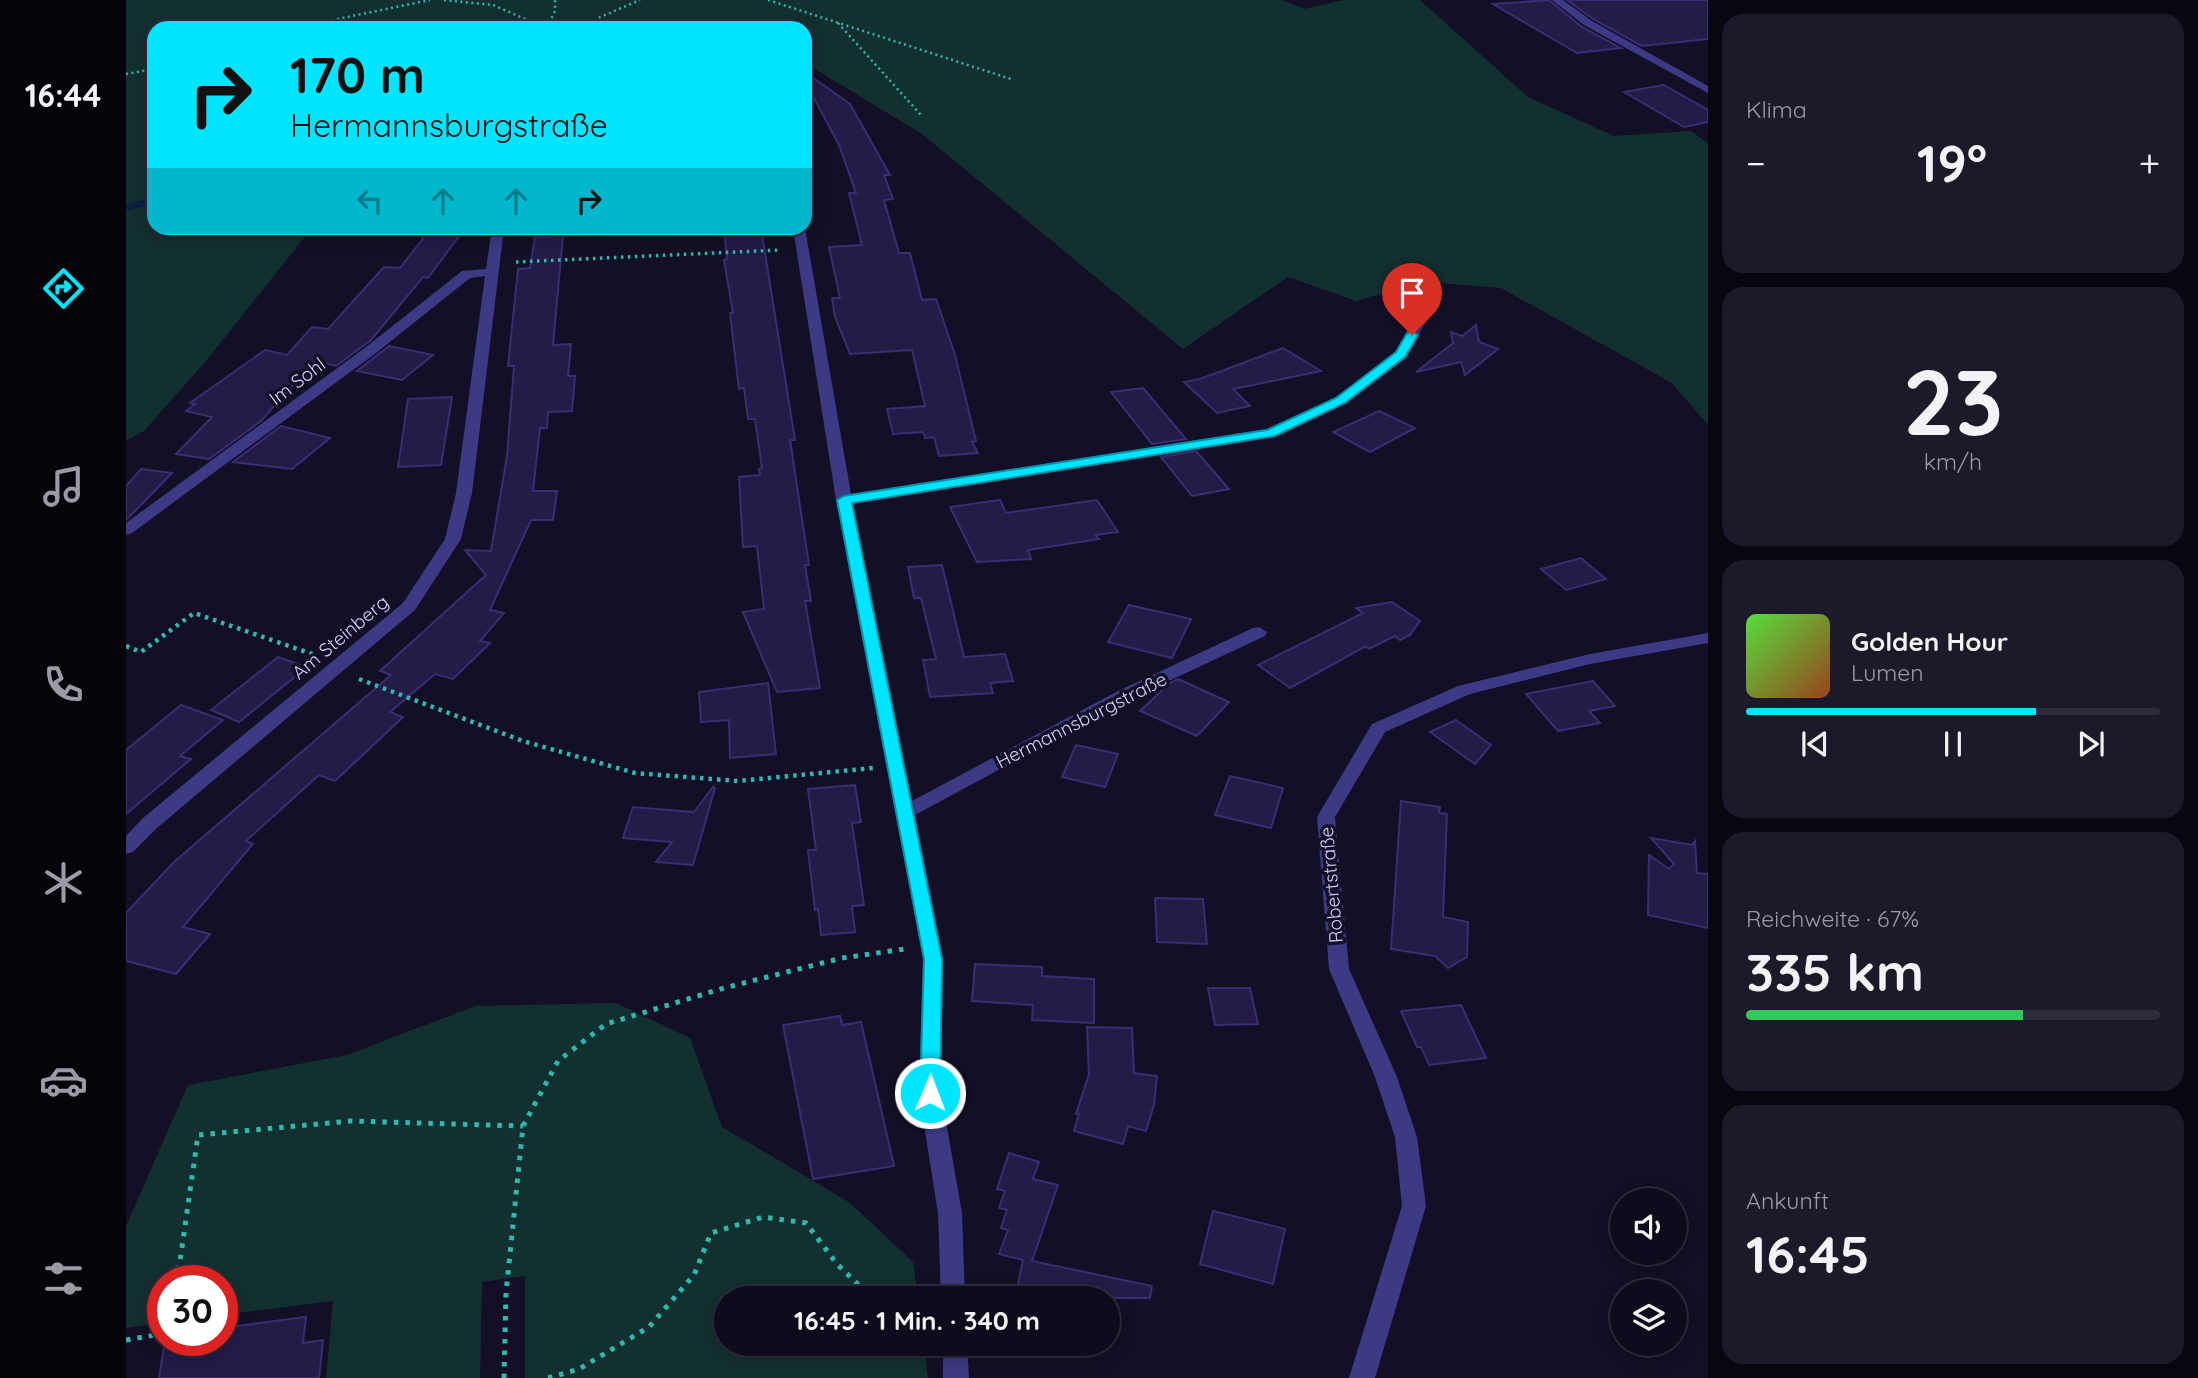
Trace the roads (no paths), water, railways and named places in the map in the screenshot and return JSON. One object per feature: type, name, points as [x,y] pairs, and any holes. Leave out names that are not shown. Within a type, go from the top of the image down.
[{"type":"street","points":[[1557,0],[1588,23],[1708,90]]},
{"type":"street","name":"Am Steinberg","points":[[126,847],[150,823],[409,607],[453,539],[464,493],[497,235]]},
{"type":"street","points":[[800,235],[844,500],[933,959],[930,1093],[950,1213],[953,1286]]},
{"type":"street","name":"Im Sohl","points":[[126,530],[371,350],[467,274],[493,267]]},
{"type":"street","points":[[844,500],[1270,433],[1340,401],[1401,355],[1422,316]]},
{"type":"street","name":"Hermannsburgstraße","points":[[906,811],[1122,696],[1259,632]]},
{"type":"street","name":"Robertstraße","points":[[1362,1378],[1414,1206],[1406,1137],[1386,1077],[1339,969],[1325,817],[1377,728],[1464,690],[1590,659],[1708,638]]},
{"type":"street","points":[[955,1356],[956,1378]]},
{"type":"waterway","points":[[126,207],[147,202]]}]
